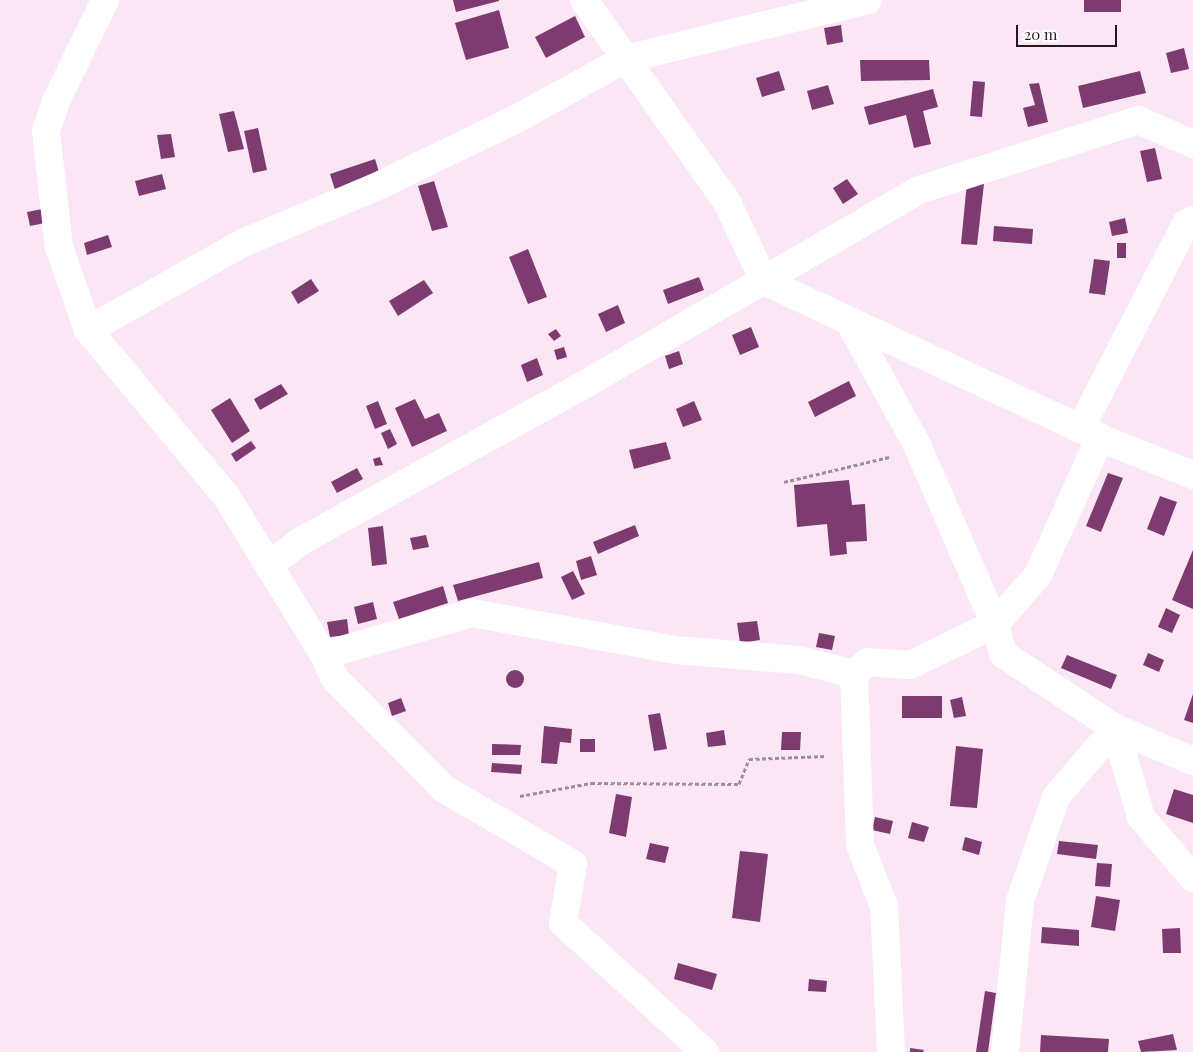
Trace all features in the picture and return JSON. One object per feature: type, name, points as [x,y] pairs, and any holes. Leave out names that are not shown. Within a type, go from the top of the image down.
[{"type":"street","points":[[106,0],[58,97],[46,131],[59,247],[88,330],[226,496],[324,655],[335,679],[443,788],[573,864],[563,923],[705,1052]]},
{"type":"street","points":[[584,0],[727,202],[764,281],[850,324],[1090,434],[1193,475]]},
{"type":"street","points":[[88,330],[245,242],[378,186],[518,118],[625,60],[829,4],[868,0]]},
{"type":"street","points":[[269,565],[299,542],[764,281],[919,190],[1138,120],[1193,144]]},
{"type":"street","points":[[854,674],[868,662],[910,664],[995,624],[1038,574],[1090,434],[1186,224],[1193,220]]},
{"type":"street","points":[[850,324],[917,445],[995,624],[1003,654],[1115,728],[1193,761]]},
{"type":"street","points":[[324,655],[472,613],[676,650],[799,660],[854,674]]},
{"type":"street","points":[[854,674],[860,845],[884,906],[891,1052]]},
{"type":"street","points":[[1115,728],[1141,817],[1193,878]]},
{"type":"street","points":[[1005,1052],[1020,901],[1056,797],[1115,728]]},
{"type":"path","points":[[784,482],[879,461],[917,445]]},
{"type":"path","points":[[472,805],[592,783],[739,784],[749,759],[857,755]]},
{"type":"building","points":[[453,0],[499,0],[499,1],[456,12]]},
{"type":"building","points":[[1084,0],[1121,0],[1121,12],[1084,12]]},
{"type":"building","points":[[499,10],[509,48],[466,60],[455,23]]},
{"type":"building","points":[[575,16],[585,37],[546,58],[535,37]]},
{"type":"building","points":[[841,25],[843,42],[827,45],[824,28]]},
{"type":"building","points":[[1184,48],[1189,69],[1171,73],[1166,53]]},
{"type":"building","points":[[860,60],[929,60],[930,80],[861,81]]},
{"type":"building","points":[[779,71],[785,90],[762,97],[756,78]]},
{"type":"building","points":[[1140,71],[1146,93],[1083,108],[1078,86]]},
{"type":"building","points":[[973,81],[985,82],[982,117],[970,116]]},
{"type":"building","points":[[1039,83],[1048,122],[1028,127],[1023,108],[1035,105],[1029,84]]},
{"type":"building","points":[[828,85],[834,104],[812,110],[807,91]]},
{"type":"building","points":[[933,89],[938,107],[923,111],[931,144],[914,148],[906,115],[869,125],[864,107]]},
{"type":"building","points":[[234,111],[244,149],[228,152],[219,114]]},
{"type":"building","points":[[258,128],[267,170],[253,173],[244,131]]},
{"type":"building","points":[[171,134],[175,157],[161,159],[157,135]]},
{"type":"building","points":[[1155,148],[1162,179],[1147,182],[1140,151]]},
{"type":"building","points":[[375,159],[380,175],[335,190],[330,174]]},
{"type":"building","points":[[162,174],[166,189],[139,196],[135,181]]},
{"type":"building","points":[[847,179],[858,194],[843,204],[833,188]]},
{"type":"building","points":[[434,181],[448,227],[432,231],[418,186]]},
{"type":"building","points":[[967,182],[984,184],[977,245],[961,244]]},
{"type":"building","points":[[47,208],[50,222],[30,226],[27,212]]},
{"type":"building","points":[[1125,218],[1128,233],[1112,236],[1109,222]]},
{"type":"building","points":[[994,226],[1033,229],[1032,244],[993,241]]},
{"type":"building","points":[[108,235],[112,247],[87,255],[84,243]]},
{"type":"building","points":[[1117,243],[1126,243],[1126,258],[1117,258]]},
{"type":"building","points":[[528,249],[547,297],[528,304],[509,257]]},
{"type":"building","points":[[1094,259],[1110,261],[1105,295],[1089,293]]},
{"type":"building","points":[[699,277],[704,290],[668,304],[663,290]]},
{"type":"building","points":[[311,279],[319,291],[298,304],[291,292]]},
{"type":"building","points":[[424,280],[433,293],[398,316],[389,301]]},
{"type":"building","points":[[618,305],[625,323],[606,332],[598,314]]},
{"type":"building","points":[[751,327],[759,347],[740,355],[732,335]]},
{"type":"building","points":[[556,329],[561,336],[554,341],[548,334]]},
{"type":"building","points":[[564,347],[567,357],[557,360],[554,350]]},
{"type":"building","points":[[679,351],[683,364],[669,369],[665,356]]},
{"type":"building","points":[[537,358],[543,375],[527,382],[521,365]]},
{"type":"building","points":[[849,381],[856,396],[815,417],[808,402]]},
{"type":"building","points":[[281,384],[288,394],[260,410],[254,399]]},
{"type":"building","points":[[230,398],[250,431],[232,443],[211,410]]},
{"type":"building","points":[[415,399],[425,419],[439,413],[447,431],[412,447],[395,408]]},
{"type":"building","points":[[378,401],[387,424],[375,429],[366,406]]},
{"type":"building","points":[[694,401],[702,420],[683,427],[676,409]]},
{"type":"building","points":[[390,429],[397,444],[388,449],[381,433]]},
{"type":"building","points":[[251,441],[256,448],[236,462],[231,454]]},
{"type":"building","points":[[666,442],[671,459],[634,469],[629,450]]},
{"type":"building","points":[[380,457],[383,465],[375,466],[373,459]]},
{"type":"building","points":[[357,468],[363,479],[337,493],[331,482]]},
{"type":"building","points":[[1108,473],[1123,478],[1101,532],[1086,526]]},
{"type":"building","points":[[849,480],[852,505],[865,504],[867,541],[846,542],[847,554],[830,556],[827,524],[797,527],[794,485]]},
{"type":"building","points":[[1160,496],[1177,502],[1164,536],[1147,529]]},
{"type":"building","points":[[635,525],[639,536],[598,554],[593,542]]},
{"type":"building","points":[[383,526],[387,564],[372,566],[368,528]]},
{"type":"building","points":[[426,535],[429,547],[413,550],[410,538]]},
{"type":"building","points":[[1193,550],[1193,609],[1172,600]]},
{"type":"building","points":[[591,556],[597,575],[581,580],[576,561]]},
{"type":"building","points":[[539,562],[543,578],[458,601],[453,585]]},
{"type":"building","points":[[573,571],[585,594],[572,600],[561,577]]},
{"type":"building","points":[[443,586],[448,603],[399,619],[393,602]]},
{"type":"building","points":[[373,602],[377,619],[358,624],[354,607]]},
{"type":"building","points":[[1166,608],[1180,615],[1172,633],[1158,627]]},
{"type":"building","points":[[347,619],[349,635],[330,637],[327,622]]},
{"type":"building","points":[[757,621],[760,640],[740,643],[737,623]]},
{"type":"building","points":[[819,633],[835,636],[832,650],[816,647]]},
{"type":"building","points":[[1148,653],[1164,660],[1159,672],[1143,665]]},
{"type":"building","points":[[1067,655],[1117,675],[1111,689],[1061,668]]},
{"type":"building","points":[[511,670],[519,670],[524,675],[522,686],[511,688],[506,683],[506,675]]},
{"type":"building","points":[[1193,694],[1193,723],[1184,720]]},
{"type":"building","points":[[902,696],[942,696],[942,718],[902,718]]},
{"type":"building","points":[[962,697],[966,716],[954,718],[950,700]]},
{"type":"building","points":[[401,698],[406,711],[392,716],[388,703]]},
{"type":"building","points":[[660,713],[667,749],[654,751],[648,715]]},
{"type":"building","points":[[544,726],[572,729],[571,743],[560,742],[557,764],[541,763]]},
{"type":"building","points":[[724,730],[726,745],[708,747],[706,733]]},
{"type":"building","points":[[782,732],[801,732],[800,750],[781,750]]},
{"type":"building","points":[[580,739],[595,739],[595,752],[580,752]]},
{"type":"building","points":[[492,744],[521,745],[520,755],[492,755]]},
{"type":"building","points":[[956,746],[983,749],[977,808],[950,806]]},
{"type":"building","points":[[492,763],[522,765],[521,774],[491,772]]},
{"type":"building","points":[[1174,789],[1193,795],[1193,823],[1166,814]]},
{"type":"building","points":[[616,794],[632,797],[626,837],[609,833]]},
{"type":"building","points":[[875,817],[893,821],[890,834],[872,830]]},
{"type":"building","points":[[912,822],[929,827],[924,842],[908,838]]},
{"type":"building","points":[[965,837],[982,842],[979,855],[962,850]]},
{"type":"building","points":[[1059,841],[1098,845],[1096,859],[1057,854]]},
{"type":"building","points":[[650,843],[669,847],[665,863],[646,859]]},
{"type":"building","points":[[740,851],[768,854],[760,922],[732,918]]},
{"type":"building","points":[[1097,863],[1112,864],[1110,887],[1095,886]]},
{"type":"building","points":[[1096,896],[1120,900],[1115,931],[1091,927]]},
{"type":"building","points":[[1042,927],[1079,930],[1079,946],[1041,943]]},
{"type":"building","points":[[1180,928],[1181,953],[1163,953],[1162,929]]},
{"type":"building","points":[[678,963],[717,974],[712,990],[674,979]]},
{"type":"building","points":[[809,979],[827,981],[826,992],[808,991]]},
{"type":"building","points":[[985,991],[996,993],[988,1052],[976,1052]]},
{"type":"building","points":[[1173,1034],[1177,1050],[1141,1052],[1138,1041]]},
{"type":"building","points":[[1041,1035],[1109,1039],[1108,1052],[1040,1052]]},
{"type":"building","points":[[910,1048],[924,1050],[923,1052],[910,1052]]}]
